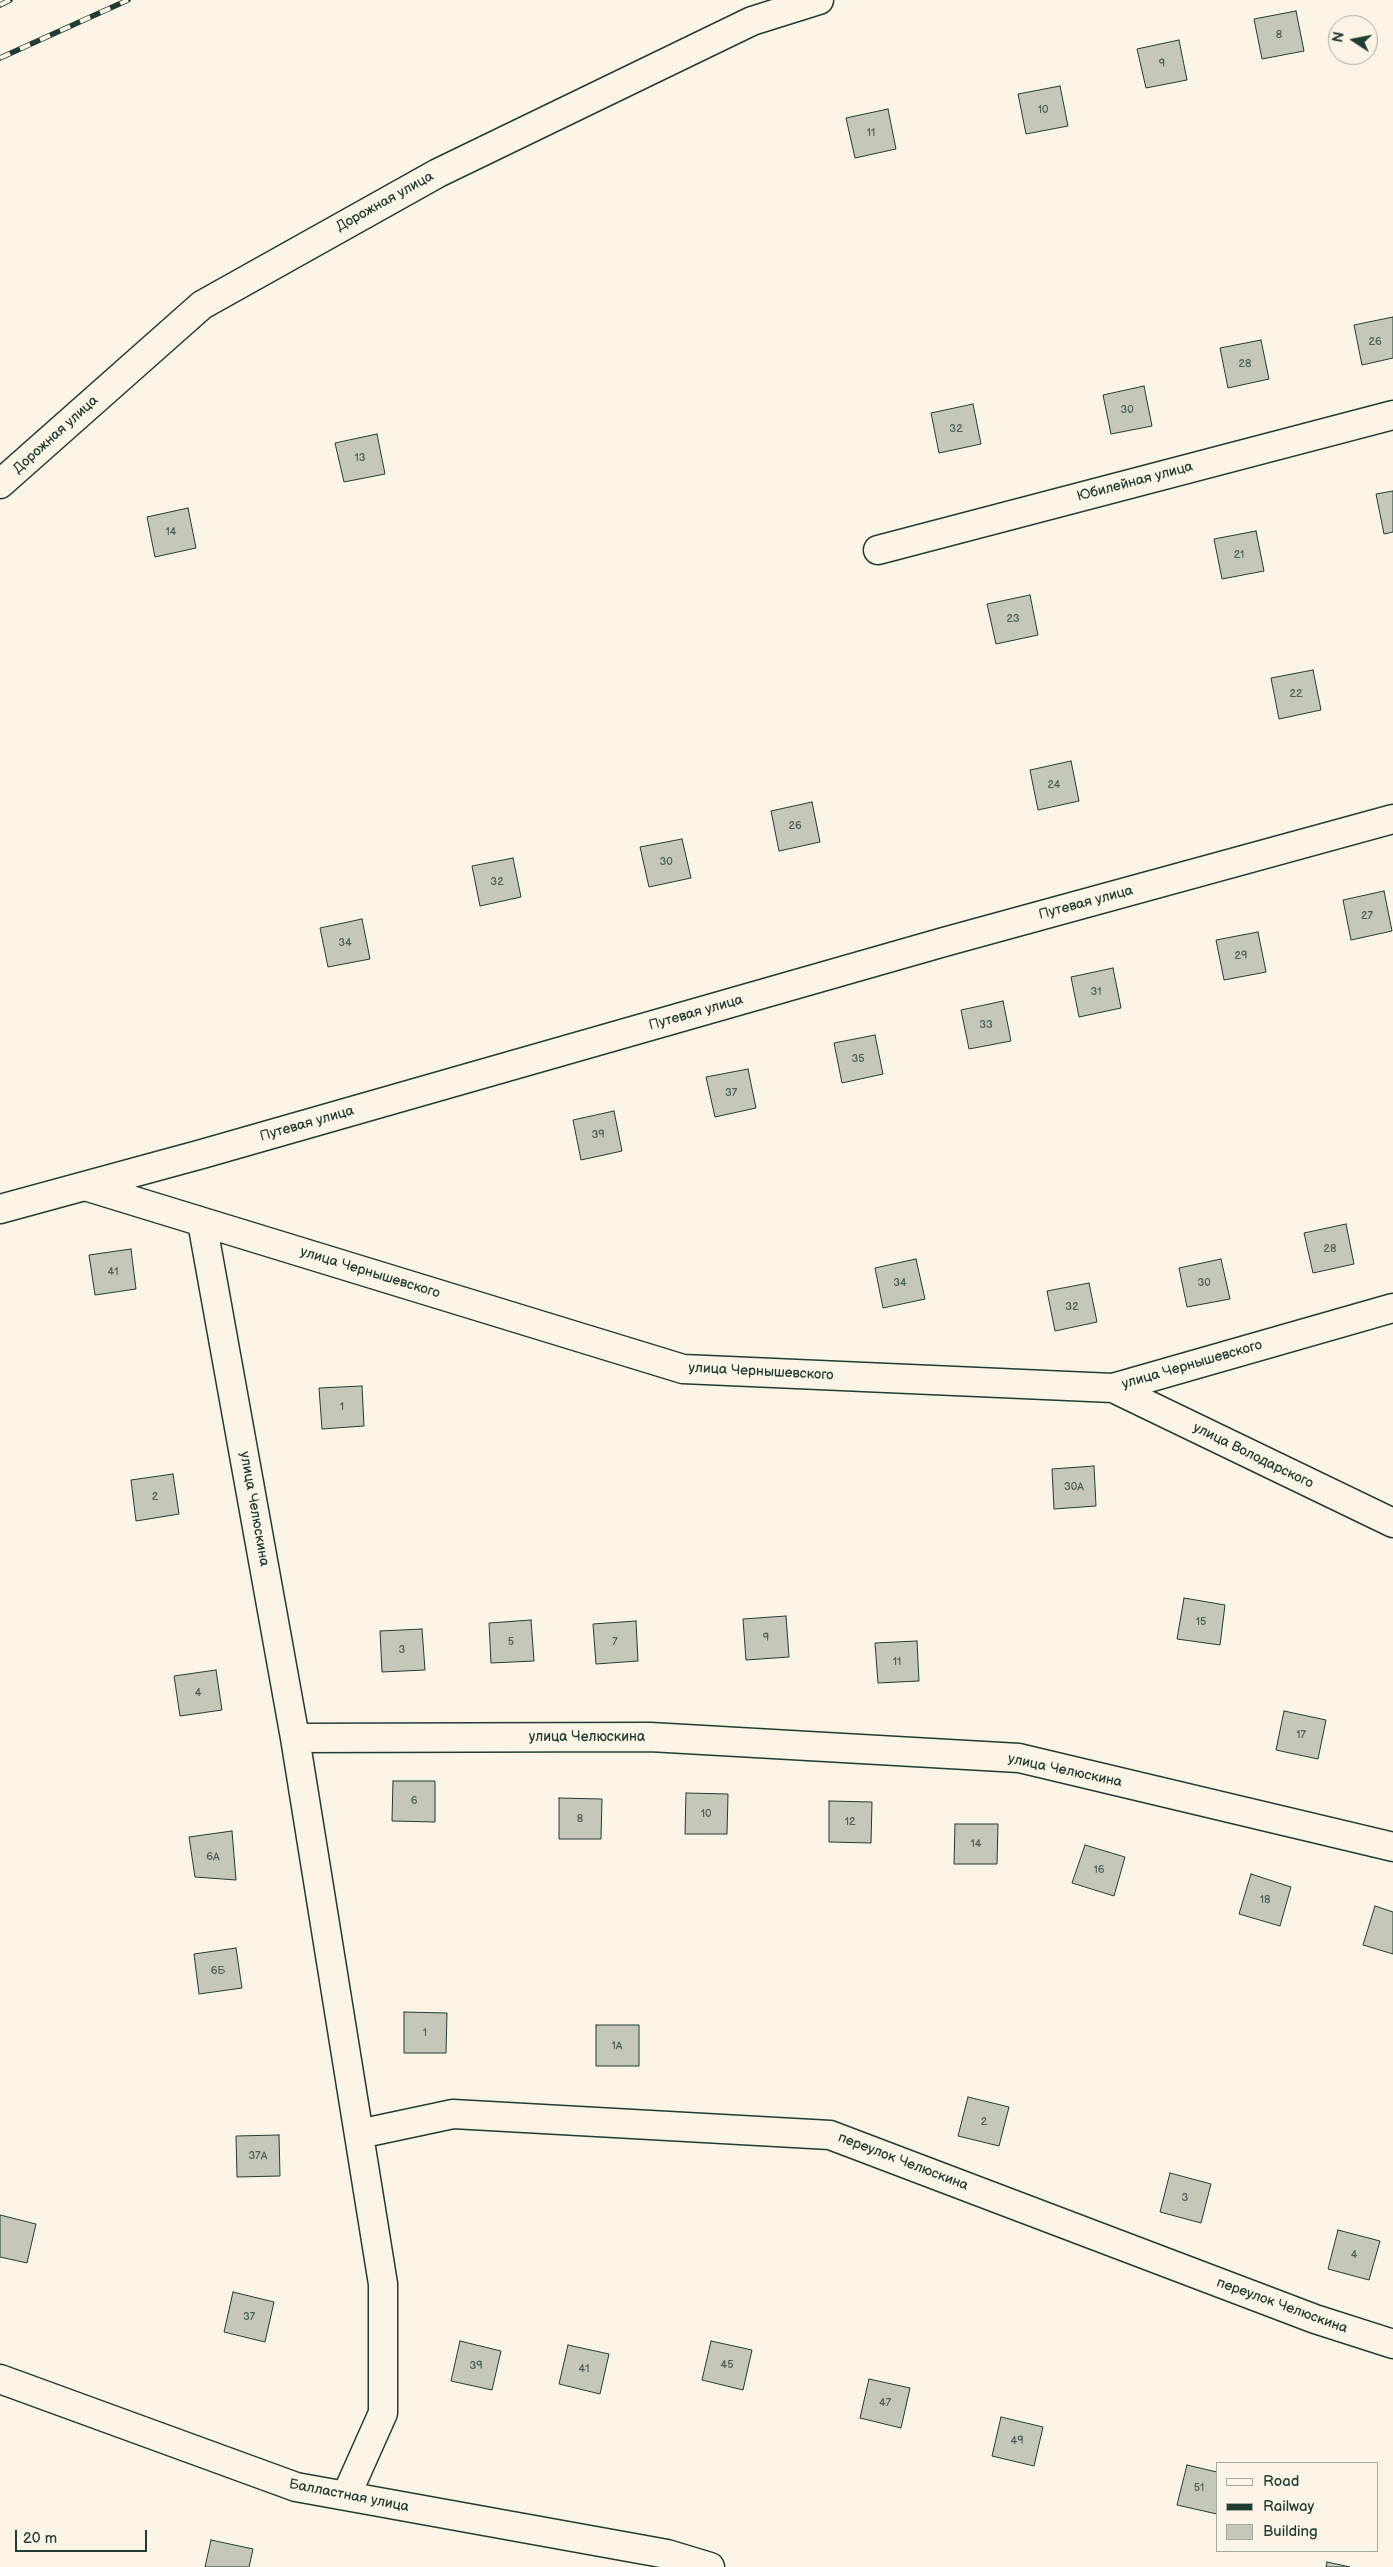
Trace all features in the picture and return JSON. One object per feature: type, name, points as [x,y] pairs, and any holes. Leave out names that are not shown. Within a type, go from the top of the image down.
[{"type":"street","name":"Дорожная улица","points":[[0,484],[202,305],[438,173],[752,21],[819,0]]},
{"type":"street","name":"Юбилейная улица","points":[[878,550],[1393,415]]},
{"type":"street","name":"Путевая улица","points":[[0,1209],[944,942],[1393,819]]},
{"type":"street","name":"улица Чернышевского","points":[[85,1186],[683,1369],[1113,1388],[1393,1308]]},
{"type":"street","name":"улица Челюскина","points":[[202,1222],[295,1738],[650,1736],[1019,1758],[1393,1847]]},
{"type":"street","name":"улица Володарского","points":[[1113,1388],[1393,1523]]},
{"type":"street","points":[[295,1738],[383,2284],[383,2413],[346,2496]]},
{"type":"street","name":"переулок Челюскина","points":[[358,2134],[453,2114],[830,2135],[1315,2320],[1393,2344]]},
{"type":"street","name":"Балластная улица","points":[[0,2379],[296,2487],[667,2554],[710,2567]]},
{"type":"building","points":[[1296,11],[1304,51],[1262,59],[1254,19]]},
{"type":"building","points":[[1179,40],[1187,80],[1146,88],[1137,49]]},
{"type":"building","points":[[1060,86],[1068,126],[1026,134],[1018,94]]},
{"type":"building","points":[[888,109],[896,149],[855,158],[846,118]]},
{"type":"building","points":[[1393,317],[1393,358],[1362,365],[1354,325]]},
{"type":"building","points":[[1261,340],[1269,379],[1228,388],[1220,348]]},
{"type":"building","points":[[1144,386],[1152,426],[1111,434],[1103,395]]},
{"type":"building","points":[[973,404],[981,444],[939,453],[931,413]]},
{"type":"building","points":[[377,434],[385,474],[344,482],[335,443]]},
{"type":"building","points":[[1393,491],[1393,532],[1384,534],[1376,494]]},
{"type":"building","points":[[188,508],[196,548],[155,557],[147,517]]},
{"type":"building","points":[[1256,531],[1264,571],[1222,579],[1214,539]]},
{"type":"building","points":[[1030,595],[1038,635],[996,644],[987,604]]},
{"type":"building","points":[[1313,670],[1321,710],[1279,719],[1271,678]]},
{"type":"building","points":[[1071,761],[1079,801],[1038,810],[1030,770]]},
{"type":"building","points":[[812,802],[820,842],[779,851],[771,811]]},
{"type":"building","points":[[682,839],[691,878],[649,887],[640,847]]},
{"type":"building","points":[[513,858],[521,897],[480,906],[472,866]]},
{"type":"building","points":[[1384,891],[1392,931],[1351,940],[1343,900]]},
{"type":"building","points":[[362,919],[370,959],[328,967],[320,928]]},
{"type":"building","points":[[1258,932],[1266,972],[1224,980],[1216,940]]},
{"type":"building","points":[[1113,968],[1121,1008],[1079,1017],[1071,977]]},
{"type":"building","points":[[1003,1001],[1011,1041],[969,1049],[961,1010]]},
{"type":"building","points":[[875,1035],[883,1074],[842,1083],[834,1043]]},
{"type":"building","points":[[748,1069],[756,1108],[715,1117],[706,1077]]},
{"type":"building","points":[[614,1111],[622,1151],[581,1160],[573,1120]]},
{"type":"building","points":[[1346,1224],[1354,1264],[1313,1273],[1304,1233]]},
{"type":"building","points":[[131,1249],[136,1289],[95,1295],[89,1255]]},
{"type":"building","points":[[916,1259],[925,1299],[883,1308],[875,1268]]},
{"type":"building","points":[[1221,1259],[1230,1299],[1187,1307],[1179,1268]]},
{"type":"building","points":[[1089,1283],[1097,1322],[1055,1331],[1047,1291]]},
{"type":"building","points":[[362,1386],[364,1426],[322,1429],[319,1388]]},
{"type":"building","points":[[1094,1466],[1096,1506],[1054,1509],[1052,1469]]},
{"type":"building","points":[[173,1474],[179,1514],[136,1521],[131,1480]]},
{"type":"building","points":[[1184,1598],[1225,1605],[1220,1645],[1177,1639]]},
{"type":"building","points":[[786,1616],[789,1657],[746,1660],[743,1619]]},
{"type":"building","points":[[531,1620],[534,1661],[491,1663],[489,1623]]},
{"type":"building","points":[[636,1621],[638,1661],[596,1664],[593,1624]]},
{"type":"building","points":[[422,1629],[425,1670],[382,1672],[380,1631]]},
{"type":"building","points":[[917,1641],[919,1681],[878,1683],[875,1643]]},
{"type":"building","points":[[216,1670],[222,1710],[180,1716],[174,1676]]},
{"type":"building","points":[[1284,1711],[1326,1720],[1318,1759],[1276,1750]]},
{"type":"building","points":[[393,1781],[435,1781],[435,1822],[392,1821]]},
{"type":"building","points":[[686,1793],[728,1794],[727,1834],[685,1834]]},
{"type":"building","points":[[559,1798],[602,1799],[601,1839],[559,1839]]},
{"type":"building","points":[[829,1801],[872,1802],[871,1843],[829,1842]]},
{"type":"building","points":[[955,1824],[998,1824],[997,1864],[954,1864]]},
{"type":"building","points":[[232,1831],[236,1880],[195,1877],[189,1837]]},
{"type":"building","points":[[1085,1845],[1125,1857],[1114,1896],[1072,1883]]},
{"type":"building","points":[[1251,1874],[1291,1887],[1280,1926],[1239,1914]]},
{"type":"building","points":[[1375,1906],[1393,1912],[1393,1954],[1363,1945]]},
{"type":"building","points":[[236,1948],[242,1988],[199,1994],[194,1954]]},
{"type":"building","points":[[404,2012],[447,2013],[446,2053],[404,2053]]},
{"type":"building","points":[[596,2025],[639,2025],[639,2066],[596,2066]]},
{"type":"building","points":[[968,2097],[1009,2107],[999,2146],[958,2136]]},
{"type":"building","points":[[279,2135],[280,2176],[237,2177],[236,2136]]},
{"type":"building","points":[[1170,2173],[1211,2184],[1201,2223],[1160,2212]]},
{"type":"building","points":[[0,2215],[36,2224],[27,2263],[0,2257]]},
{"type":"building","points":[[1338,2230],[1380,2241],[1369,2280],[1328,2269]]},
{"type":"building","points":[[233,2292],[274,2302],[265,2342],[224,2332]]},
{"type":"building","points":[[460,2341],[501,2351],[492,2390],[451,2381]]},
{"type":"building","points":[[711,2341],[752,2350],[743,2390],[702,2380]]},
{"type":"building","points":[[568,2345],[609,2354],[600,2394],[559,2384]]},
{"type":"building","points":[[869,2379],[910,2388],[901,2428],[860,2418]]},
{"type":"building","points":[[1001,2417],[1043,2427],[1034,2466],[992,2456]]},
{"type":"building","points":[[1187,2465],[1216,2472],[1216,2514],[1177,2505]]},
{"type":"building","points":[[211,2540],[253,2549],[249,2567],[205,2567]]},
{"type":"building","points":[[1327,2562],[1350,2567],[1326,2567]]},
{"type":"railway","points":[[0,5],[10,0]]},
{"type":"railway","points":[[0,58],[128,0]]}]
